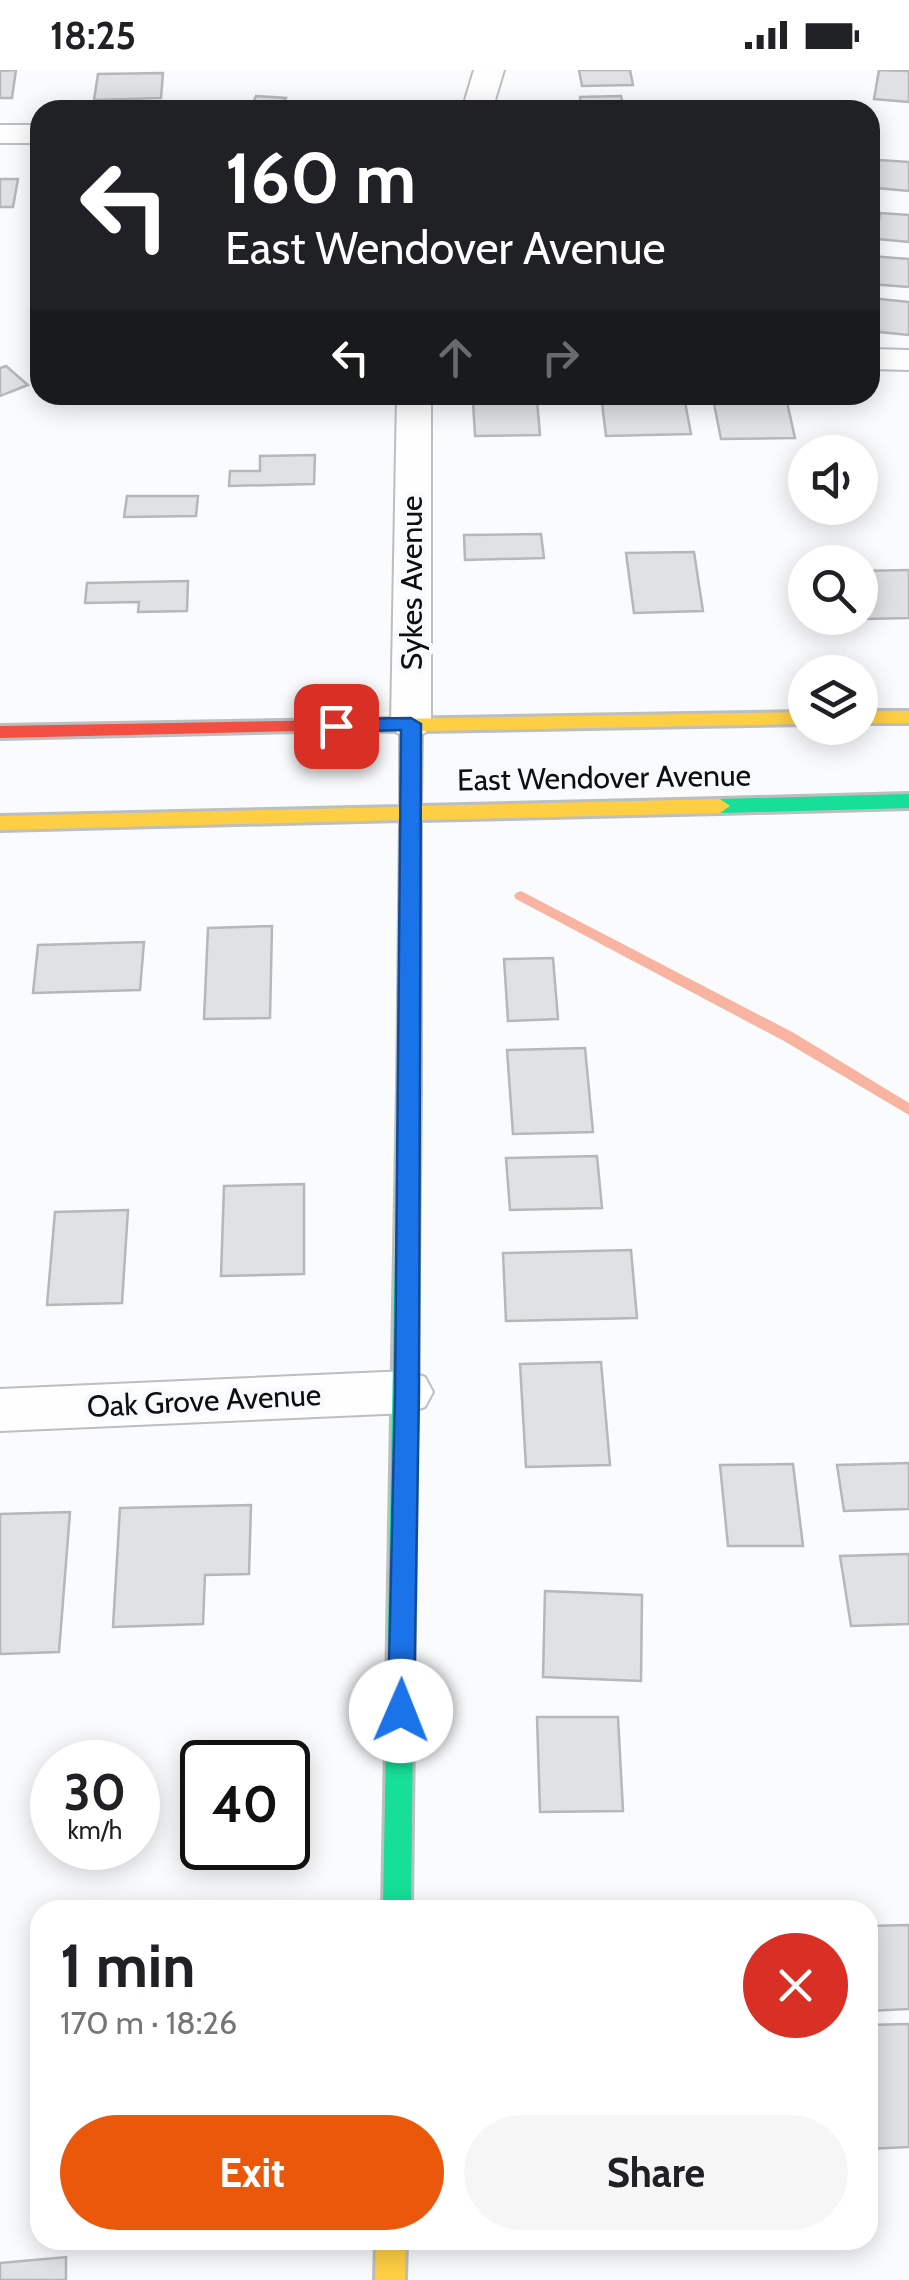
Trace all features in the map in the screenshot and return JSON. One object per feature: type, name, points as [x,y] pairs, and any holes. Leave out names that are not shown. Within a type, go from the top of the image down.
[{"type":"main road","points":[[878,718],[909,717]]},
{"type":"main road","name":"East Wendover Avenue","points":[[0,732],[788,718]]},
{"type":"main road","name":"Sykes Avenue","points":[[397,1900],[407,1392],[411,724]]},
{"type":"main road","name":"East Wendover Avenue","points":[[0,823],[909,801]]},
{"type":"main road","points":[[390,2280],[391,2250]]},
{"type":"street","points":[[480,100],[489,70]]},
{"type":"street","points":[[0,134],[30,134]]},
{"type":"street","points":[[880,360],[909,360]]},
{"type":"street","name":"Sykes Avenue","points":[[411,724],[414,405]]},
{"type":"street","name":"Oak Grove Avenue","points":[[0,1410],[407,1392]]},
{"type":"building","points":[[16,70],[12,98],[0,98],[0,71]]},
{"type":"building","points":[[579,70],[630,70],[633,85],[582,86]]},
{"type":"building","points":[[879,70],[909,71],[909,102],[874,99]]},
{"type":"building","points":[[163,73],[161,98],[94,100],[98,74]]},
{"type":"building","points":[[256,96],[286,98],[285,100],[254,100]]},
{"type":"building","points":[[621,96],[622,100],[580,100],[580,97]]},
{"type":"building","points":[[880,160],[909,162],[909,191],[880,188]]},
{"type":"building","points":[[0,179],[18,179],[13,207],[0,207]]},
{"type":"building","points":[[880,213],[909,215],[909,242],[880,239]]},
{"type":"building","points":[[880,257],[909,259],[909,287],[880,285]]},
{"type":"building","points":[[880,299],[909,302],[909,335],[880,332]]},
{"type":"building","points":[[6,366],[28,385],[0,396],[0,368]]},
{"type":"building","points":[[473,405],[537,405],[540,435],[475,436]]},
{"type":"building","points":[[602,405],[686,405],[691,434],[606,436]]},
{"type":"building","points":[[714,405],[788,405],[794,435],[721,439]]},
{"type":"building","points":[[315,455],[314,484],[229,486],[230,471],[260,471],[260,456]]},
{"type":"building","points":[[127,496],[198,496],[196,516],[124,517]]},
{"type":"building","points":[[541,534],[544,558],[465,560],[464,535]]},
{"type":"building","points":[[694,552],[703,611],[634,613],[626,553]]},
{"type":"building","points":[[909,570],[909,618],[878,619],[878,571]]},
{"type":"building","points":[[188,581],[187,611],[138,612],[139,602],[85,603],[87,583]]},
{"type":"building","points":[[272,926],[270,1018],[204,1019],[208,928]]},
{"type":"building","points":[[144,942],[140,990],[33,993],[38,945]]},
{"type":"building","points":[[553,958],[558,1019],[508,1021],[504,959]]},
{"type":"building","points":[[585,1048],[593,1132],[513,1134],[507,1050]]},
{"type":"building","points":[[597,1156],[602,1208],[510,1210],[506,1158]]},
{"type":"building","points":[[304,1184],[304,1274],[221,1276],[224,1186]]},
{"type":"building","points":[[128,1210],[122,1303],[47,1305],[55,1212]]},
{"type":"building","points":[[631,1250],[637,1318],[506,1321],[503,1253]]},
{"type":"building","points":[[601,1362],[610,1465],[526,1467],[520,1364]]},
{"type":"building","points":[[909,1463],[909,1509],[844,1511],[837,1465]]},
{"type":"building","points":[[793,1464],[803,1546],[728,1546],[720,1465]]},
{"type":"building","points":[[251,1505],[249,1574],[205,1575],[203,1624],[113,1627],[120,1508]]},
{"type":"building","points":[[70,1512],[59,1652],[0,1654],[0,1514]]},
{"type":"building","points":[[909,1554],[909,1624],[851,1626],[840,1556]]},
{"type":"building","points":[[545,1591],[642,1595],[641,1681],[543,1677]]},
{"type":"building","points":[[537,1717],[618,1717],[623,1811],[540,1812]]},
{"type":"building","points":[[909,1925],[909,2009],[878,2011],[878,1926]]},
{"type":"building","points":[[909,2024],[909,2147],[878,2149],[878,2025]]},
{"type":"building","points":[[66,2257],[66,2280],[0,2280],[0,2263]]},
{"type":"waterway","points":[[521,896],[789,1037],[909,1110]]},
{"type":"traffic: fast","points":[[720,806],[909,801]]},
{"type":"traffic: fast","points":[[397,1900],[409,1086]]},
{"type":"traffic: slow","points":[[878,717],[909,717]]},
{"type":"traffic: slow","points":[[335,726],[788,718]]},
{"type":"traffic: slow","points":[[409,1086],[411,724]]},
{"type":"traffic: slow","points":[[0,823],[720,806]]},
{"type":"traffic: slow","points":[[390,2280],[391,2250]]},
{"type":"traffic: jam","points":[[0,732],[335,726]]},
{"type":"route","points":[[336,726],[411,724],[401,1711]]}]
